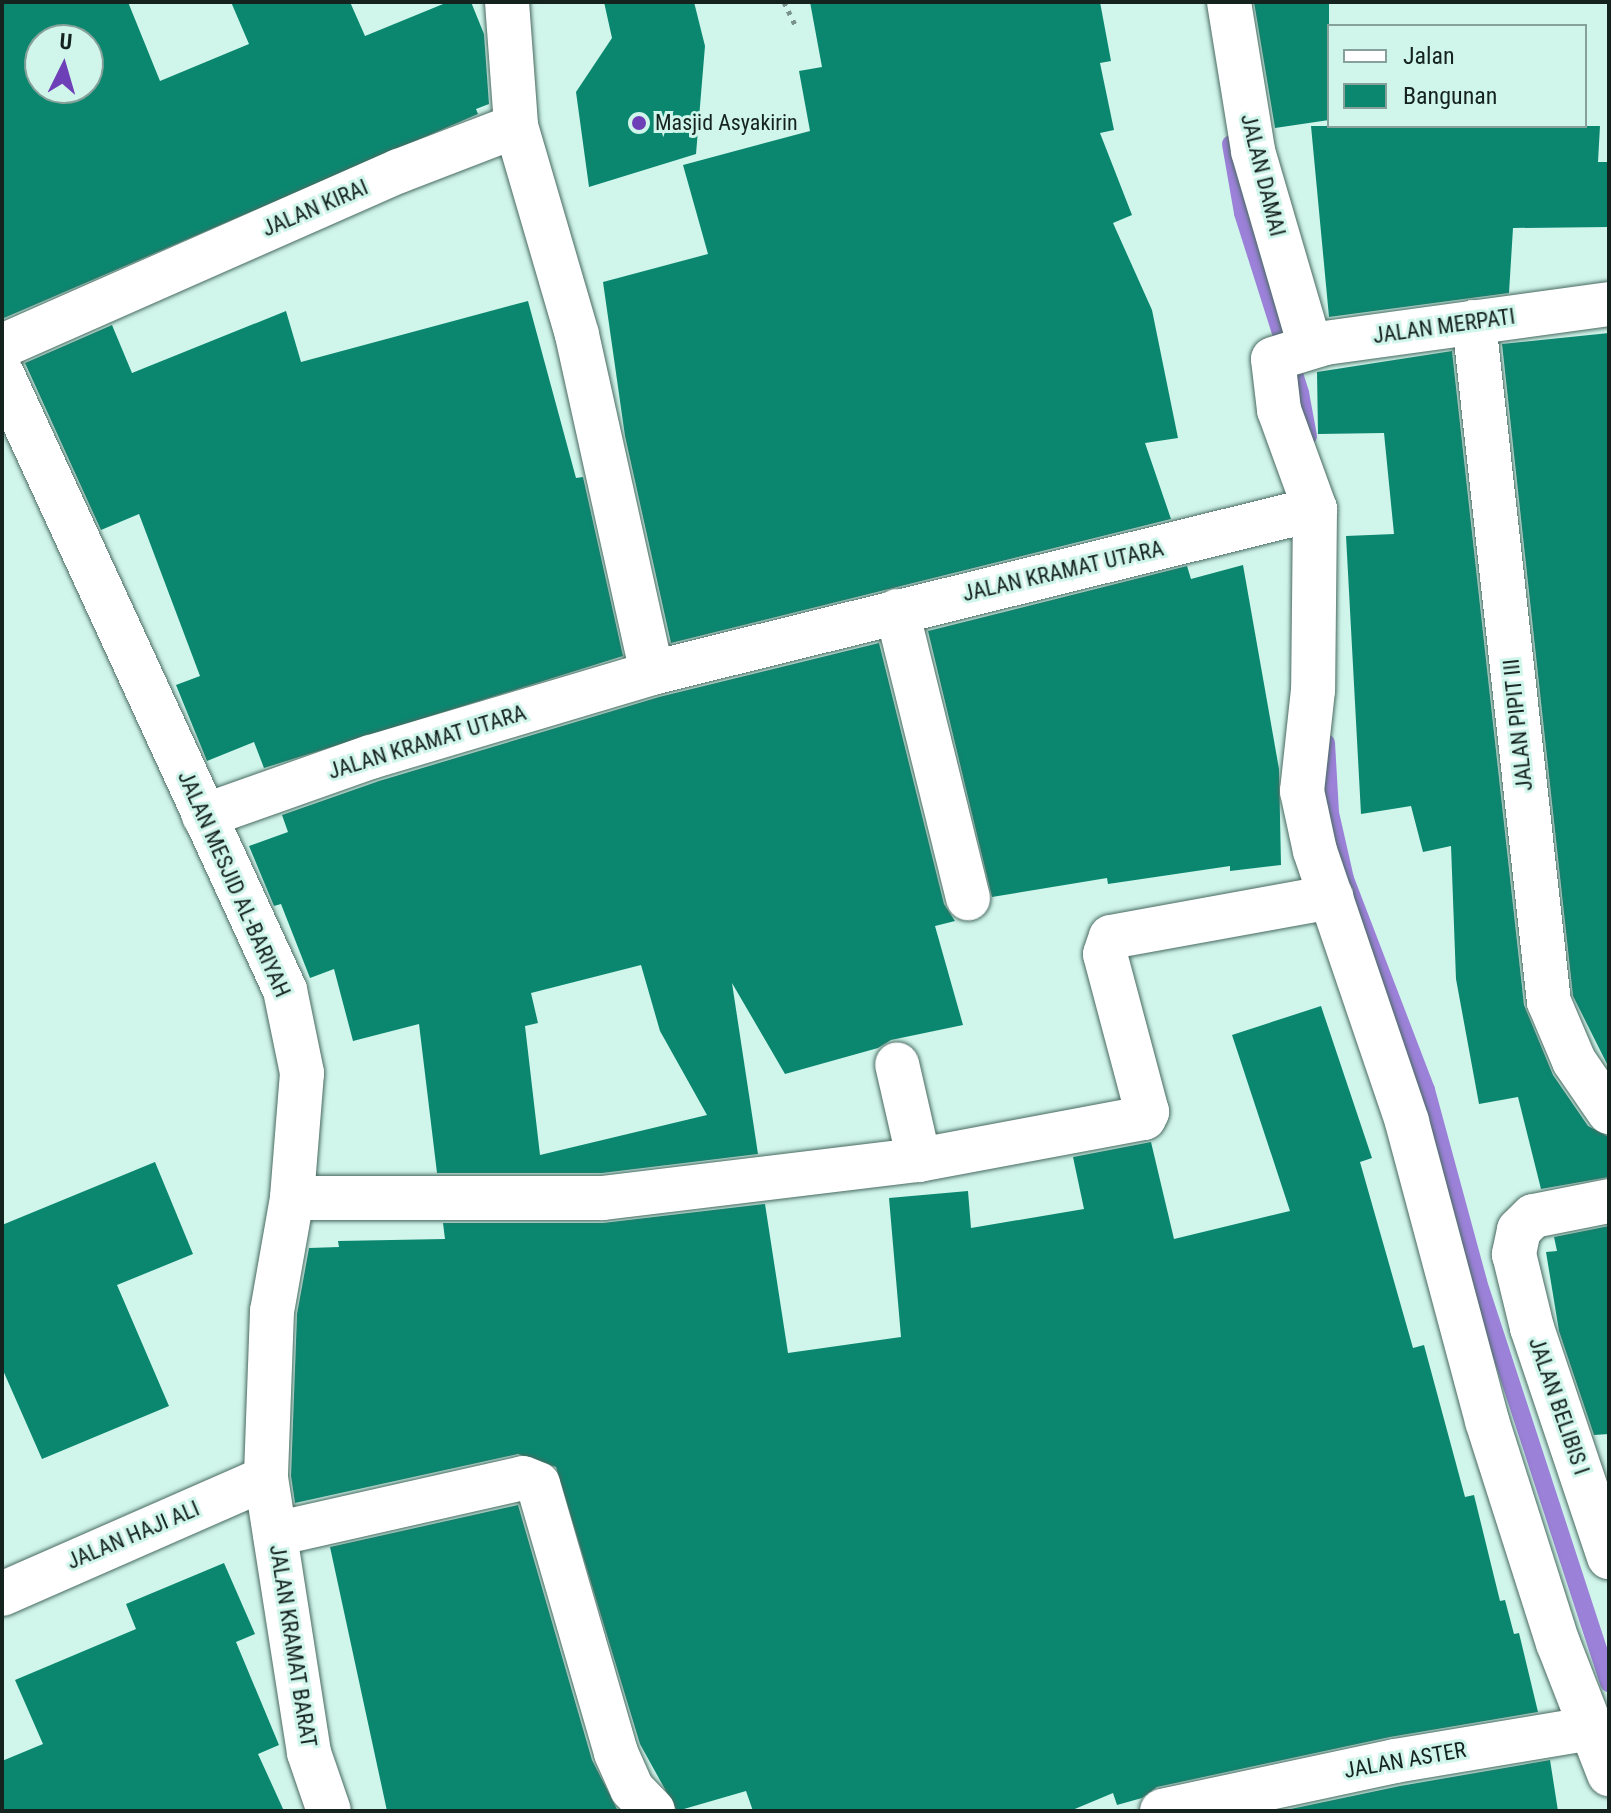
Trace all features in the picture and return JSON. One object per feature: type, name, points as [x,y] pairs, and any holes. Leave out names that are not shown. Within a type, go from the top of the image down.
[{"type":"street","points":[[507,2],[516,126],[577,335],[652,673]]},
{"type":"street","name":"JALAN DAMAI","points":[[1229,2],[1253,151],[1295,351]]},
{"type":"street","name":"JALAN KIRAI","points":[[2,346],[399,171],[516,126]]},
{"type":"street","name":"JALAN MERPATI","points":[[1295,351],[1609,304]]},
{"type":"street","name":"JALAN PIPIT III","points":[[1474,322],[1549,1002],[1574,1061],[1609,1112]]},
{"type":"street","points":[[1295,351],[1273,359],[1271,370],[1279,410],[1315,509],[1313,678],[1302,791],[1331,897],[1407,1122],[1487,1421],[1558,1643],[1609,1774]]},
{"type":"street","name":"JALAN MESJID AL-BARIYAH","points":[[2,374],[285,990],[302,1073],[292,1198],[272,1311],[266,1478]]},
{"type":"street","name":"JALAN KRAMAT UTARA","points":[[204,816],[371,757],[652,673],[1315,509]]},
{"type":"street","points":[[897,611],[968,898]]},
{"type":"street","points":[[292,1198],[603,1198],[919,1160],[1144,1118],[1147,1112],[1105,954],[1111,937],[1331,897]]},
{"type":"street","points":[[897,1064],[919,1160]]},
{"type":"street","name":"JALAN BELIBIS I","points":[[1609,1201],[1533,1216],[1519,1230],[1514,1254],[1532,1328],[1594,1454],[1609,1557]]},
{"type":"street","name":"JALAN KRAMAT BARAT","points":[[266,1478],[309,1753],[329,1811]]},
{"type":"street","name":"JALAN HAJI ALI","points":[[2,1594],[266,1478]]},
{"type":"street","points":[[275,1534],[523,1478],[538,1484],[616,1753],[632,1789],[653,1811]]},
{"type":"street","name":"JALAN ASTER","points":[[1162,1811],[1220,1804],[1592,1728]]},
{"type":"path","points":[[784,2],[796,27]]},
{"type":"building","points":[[2,2],[128,2],[160,81],[249,44],[231,2],[350,2],[365,36],[448,2],[471,2],[484,34],[489,104],[476,109],[478,114],[4,318]]},
{"type":"building","name":"Masjid Asyakirin","points":[[604,2],[694,2],[705,46],[696,154],[589,187],[576,92],[612,38]]},
{"type":"building","points":[[810,2],[1100,2],[1111,61],[1100,63],[1114,130],[1100,133],[1132,215],[1113,223],[1152,310],[1178,438],[1145,443],[1171,519],[671,643],[625,436],[603,282],[708,254],[683,165],[810,131],[799,71],[822,67]]},
{"type":"building","points":[[1254,2],[1329,2],[1327,120],[1275,128]]},
{"type":"building","points":[[1311,126],[1600,126],[1598,162],[1609,162],[1609,227],[1513,228],[1509,293],[1329,317]]},
{"type":"building","points":[[528,301],[576,478],[583,477],[623,656],[264,768],[254,742],[207,761],[176,685],[200,676],[139,514],[101,530],[25,363],[112,325],[132,373],[286,311],[301,362]]},
{"type":"building","points":[[1609,333],[1609,1068],[1573,996],[1502,344]]},
{"type":"building","points":[[1452,351],[1524,1005],[1553,1075],[1588,1126],[1609,1137],[1609,1177],[1541,1189],[1518,1097],[1479,1104],[1456,979],[1451,846],[1423,852],[1411,806],[1361,814],[1346,536],[1394,534],[1384,433],[1318,434],[1317,372]]},
{"type":"building","points":[[1243,565],[1279,769],[1281,865],[1230,871],[1230,866],[1108,884],[1107,878],[992,897],[928,631],[1187,566],[1191,579]]},
{"type":"building","points":[[879,643],[944,904],[955,921],[935,926],[963,1025],[891,1040],[878,1048],[785,1074],[732,983],[758,1154],[602,1173],[437,1173],[419,1024],[353,1041],[334,969],[310,978],[281,904],[274,906],[249,846],[288,832],[282,815],[379,781],[659,697]],"holes":[[[641,965],[660,1031],[707,1115],[540,1155],[525,1026],[538,1023],[531,993]]]},
{"type":"building","points":[[1321,1006],[1372,1158],[1360,1162],[1413,1348],[1424,1345],[1465,1497],[1474,1495],[1500,1601],[1505,1600],[1514,1634],[1519,1633],[1538,1712],[1390,1737],[1157,1787],[1142,1798],[1117,1805],[1113,1793],[1070,1811],[753,1811],[746,1791],[677,1811],[640,1744],[556,1467],[518,1454],[295,1503],[291,1476],[297,1314],[309,1248],[339,1247],[338,1241],[445,1239],[443,1223],[603,1223],[765,1204],[788,1353],[901,1337],[889,1198],[968,1191],[971,1228],[1084,1209],[1073,1157],[1151,1142],[1174,1239],[1290,1211],[1232,1035]]},
{"type":"building","points":[[155,1162],[193,1254],[117,1285],[169,1406],[42,1459],[2,1368],[2,1225]]},
{"type":"building","points":[[1609,1226],[1609,1434],[1594,1435],[1559,1331],[1546,1252],[1557,1251],[1554,1237]]},
{"type":"building","points":[[518,1505],[592,1760],[618,1811],[387,1811],[330,1547]]},
{"type":"building","points":[[224,1563],[255,1634],[236,1642],[279,1745],[258,1754],[284,1811],[2,1811],[2,1761],[43,1744],[15,1680],[136,1629],[126,1604]]},
{"type":"building","points":[[1550,1760],[1558,1811],[1281,1811],[1400,1786]]},
{"type":"waterway","points":[[1231,144],[1243,213],[1300,393],[1308,436]]},
{"type":"waterway","points":[[1326,743],[1330,813],[1345,879],[1426,1090],[1478,1282],[1609,1683]]},
{"type":"place","name":"Masjid Asyakirin","points":[[639,123]]}]
